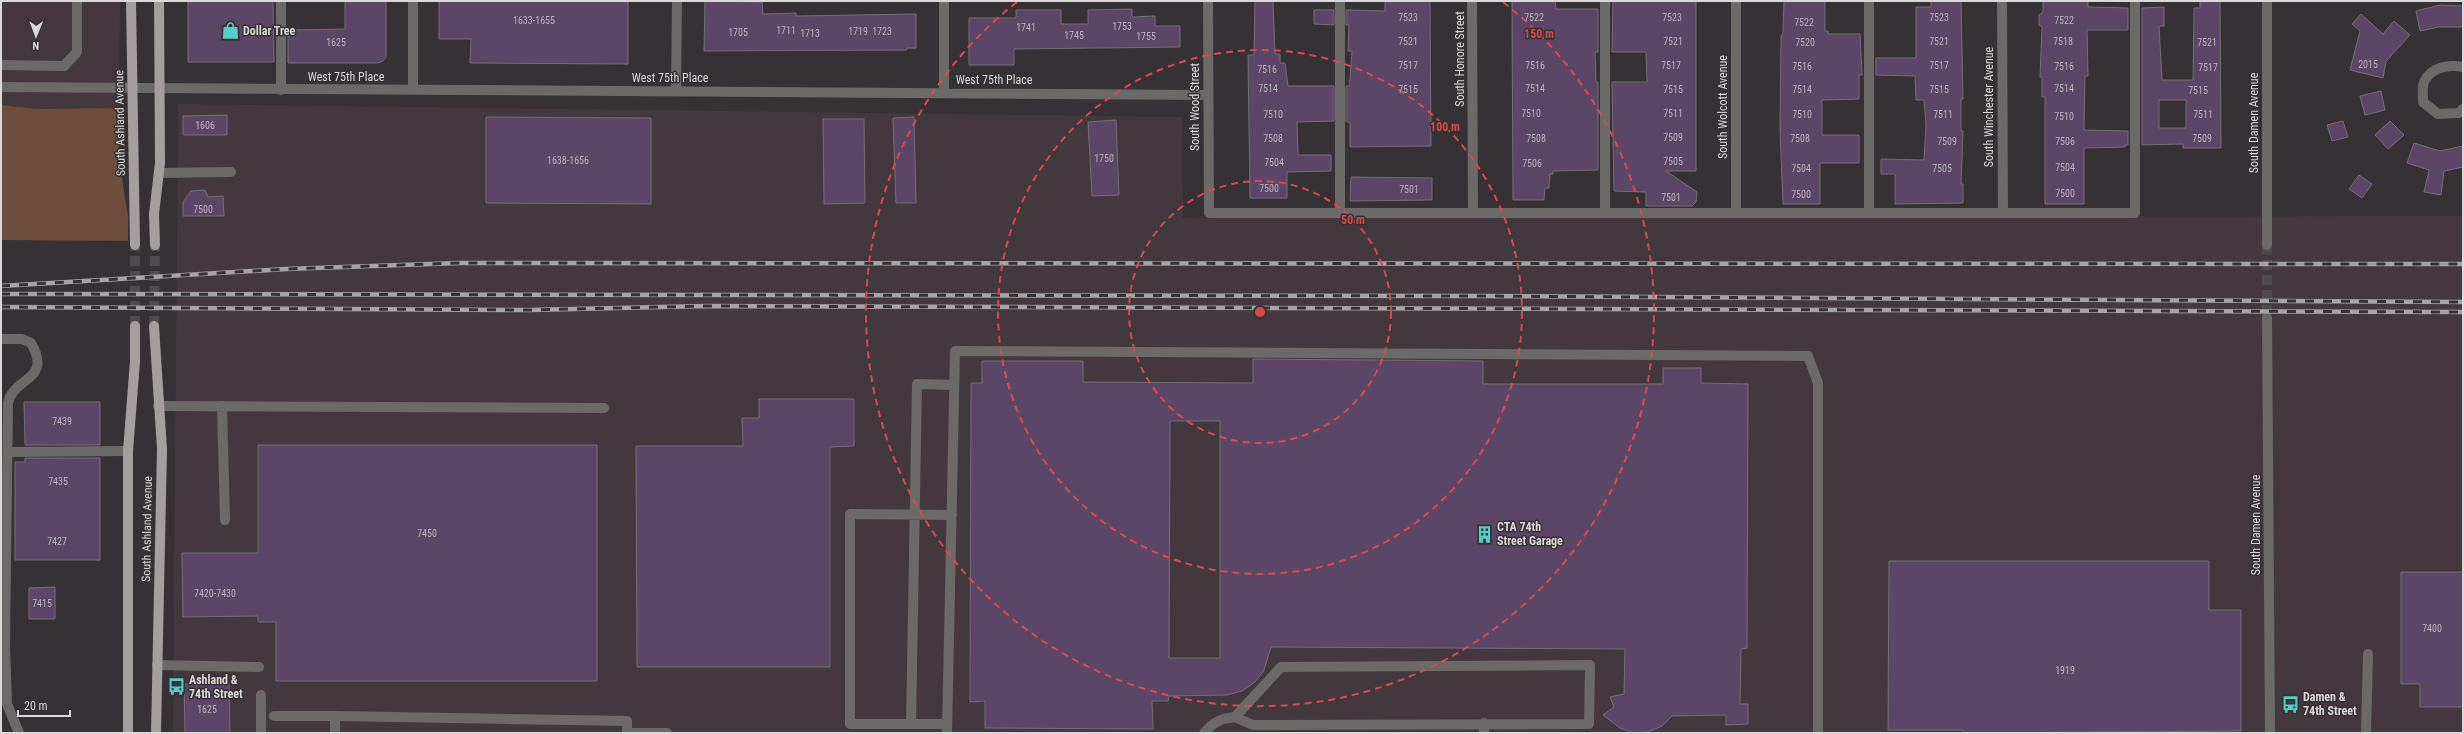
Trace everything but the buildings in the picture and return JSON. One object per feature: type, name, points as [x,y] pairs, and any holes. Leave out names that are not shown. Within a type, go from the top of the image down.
[{"type":"main road","name":"South Ashland Avenue","points":[[131,1],[135,245]]},
{"type":"main road","points":[[154,245],[154,214],[159,173],[159,1]]},
{"type":"main road","name":"South Ashland Avenue","points":[[128,733],[128,451],[135,361],[135,326]]},
{"type":"main road","name":"South Ashland Avenue","points":[[154,326],[162,450],[156,733]]},
{"type":"street","points":[[1,65],[64,66],[77,52],[77,1]]},
{"type":"street","points":[[281,1],[281,90]]},
{"type":"street","points":[[413,1],[413,90]]},
{"type":"street","points":[[676,91],[677,1]]},
{"type":"street","points":[[944,1],[944,93]]},
{"type":"street","name":"South Wood Street","points":[[1208,1],[1209,213],[1340,213]]},
{"type":"street","points":[[1340,1],[1340,213],[1736,214],[2135,214],[2135,1]]},
{"type":"street","name":"South Honore Street","points":[[1472,1],[1473,213]]},
{"type":"street","points":[[1604,1],[1605,213]]},
{"type":"street","name":"South Wolcott Avenue","points":[[1736,1],[1736,214]]},
{"type":"street","points":[[1869,1],[1869,214]]},
{"type":"street","name":"South Winchester Avenue","points":[[2002,1],[2003,214]]},
{"type":"street","name":"South Damen Avenue","points":[[2267,1],[2267,245]]},
{"type":"street","points":[[2463,67],[2456,65],[2436,68],[2424,83],[2423,102],[2438,114],[2458,113],[2463,109]]},
{"type":"street","name":"West 75th Place","points":[[1,87],[1208,95]]},
{"type":"street","points":[[159,173],[231,172]]},
{"type":"street","name":"South Damen Avenue","points":[[2267,318],[2270,733]]},
{"type":"street","points":[[1,339],[22,339],[31,343],[37,360],[37,368],[32,377],[10,396],[5,645],[7,704],[19,733]]},
{"type":"street","points":[[952,515],[850,514],[850,724],[911,724],[947,728],[952,515],[955,351],[1808,356],[1818,383],[1818,733]]},
{"type":"street","points":[[911,724],[917,384],[954,385]]},
{"type":"street","points":[[158,406],[604,408]]},
{"type":"street","points":[[222,406],[225,520]]},
{"type":"street","points":[[8,452],[128,451]]},
{"type":"street","points":[[2366,733],[2368,654]]},
{"type":"street","points":[[157,665],[259,667]]},
{"type":"street","points":[[1204,733],[1215,728],[1223,719],[1235,717],[1253,725],[1484,728],[1589,724],[1590,665],[1281,668],[1235,717]]},
{"type":"street","points":[[261,695],[261,733]]},
{"type":"street","points":[[274,716],[627,721],[627,733],[667,733]]},
{"type":"street","points":[[335,716],[335,733]]},
{"type":"shaded area","points":[[1,1],[120,1],[119,111],[113,108],[38,109],[1,105]]},
{"type":"shaded area","points":[[178,104],[1182,117],[1183,218],[2463,216],[2463,733],[173,733]]},
{"type":"shaded area","points":[[1,105],[38,109],[113,108],[119,111],[119,160],[128,216],[128,241],[1,240]]},
{"type":"tunnel","points":[[135,245],[135,326]]},
{"type":"tunnel","points":[[154,326],[155,245]]},
{"type":"tunnel","points":[[2267,245],[2267,318]]},
{"type":"railway","points":[[1,286],[286,269],[459,263],[2463,264]]},
{"type":"railway","points":[[1,294],[1475,296],[2463,302]]},
{"type":"railway","points":[[1,307],[529,310],[706,306],[2463,312]]},
{"type":"place","name":"Dollar Tree","points":[[230,31]]},
{"type":"place","name":"CTA 74th Street Garage","points":[[1484,534]]},
{"type":"place","name":"Ashland & 74th Street","points":[[176,687]]},
{"type":"place","name":"Damen & 74th Street","points":[[2290,704]]}]
